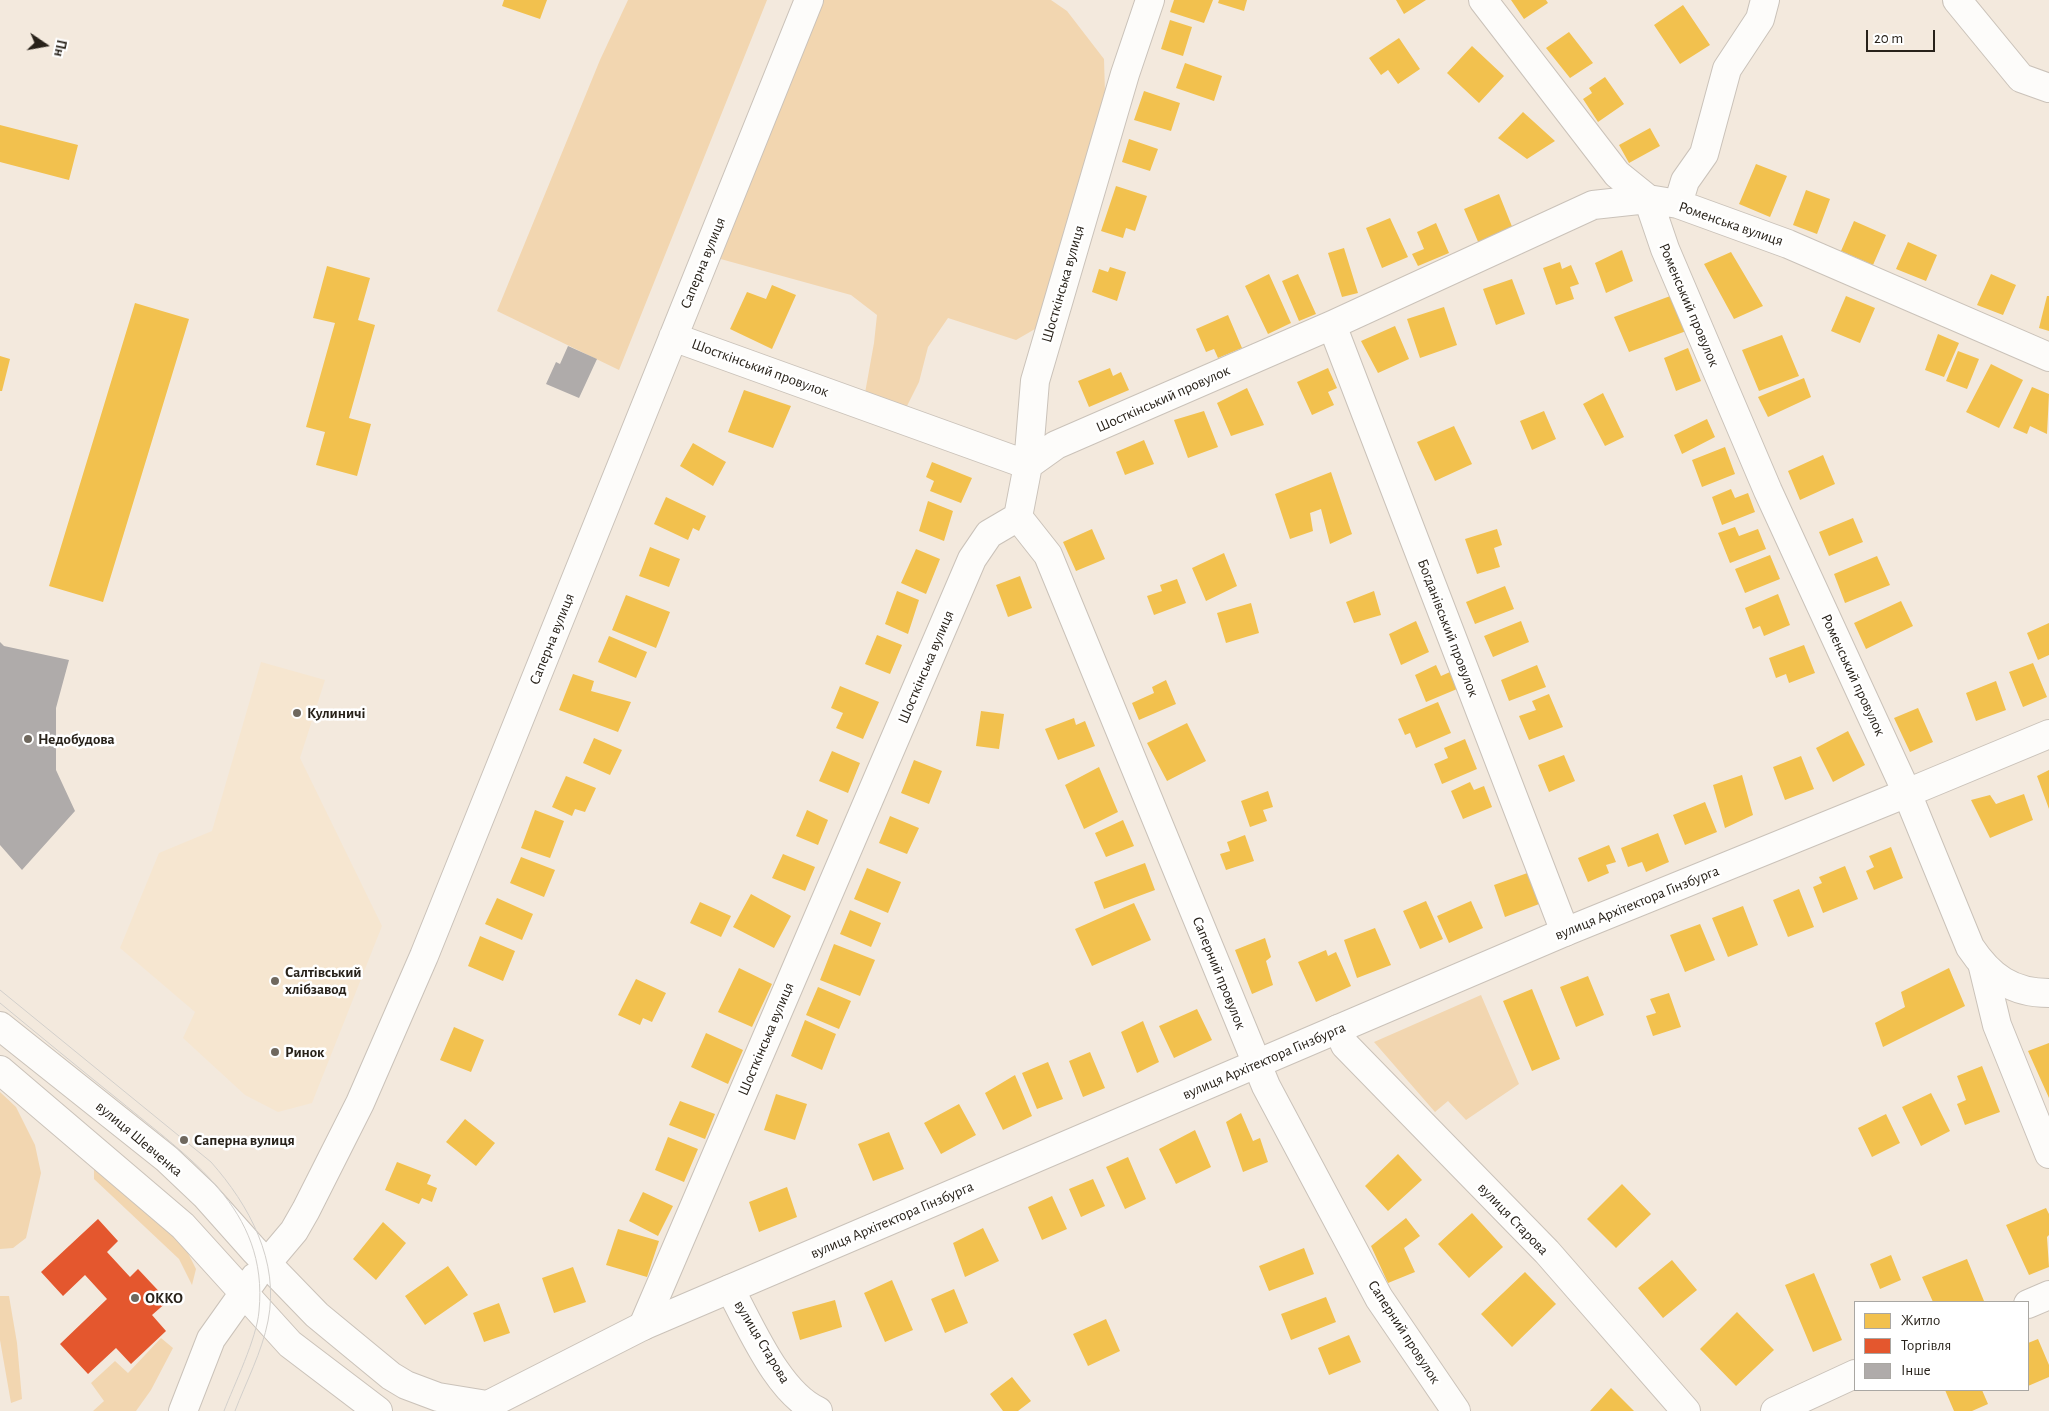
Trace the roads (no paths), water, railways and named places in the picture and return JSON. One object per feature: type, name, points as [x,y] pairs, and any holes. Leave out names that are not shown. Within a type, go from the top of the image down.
[{"type":"street","name":"Саперна вулиця","points":[[183,1411],[204,1352],[243,1291],[294,1231],[368,1086],[424,956],[809,0]]},
{"type":"street","name":"Шосткінська вулиця","points":[[643,1326],[972,559],[989,534],[1018,517],[1028,465],[1034,381],[1150,0]]},
{"type":"street","name":"Роменська вулиця","points":[[1483,0],[1617,174],[1648,199],[1678,204],[1788,244],[2049,357]]},
{"type":"street","points":[[1678,204],[1685,181],[1704,154],[1727,69],[1760,19],[1765,0]]},
{"type":"street","points":[[1957,0],[2021,78],[2049,88]]},
{"type":"street","name":"Шосткінський провулок","points":[[673,337],[1028,465],[1056,445],[1332,325],[1594,205],[1648,199]]},
{"type":"street","name":"Роменський провулок","points":[[1648,199],[1665,249],[1768,491],[1907,793],[1970,947],[1983,966],[1997,1025],[2049,1154]]},
{"type":"street","name":"Богданівський провулок","points":[[1332,325],[1565,932]]},
{"type":"street","name":"Саперний провулок","points":[[1018,517],[1048,555],[1266,1086],[1379,1298],[1454,1410]]},
{"type":"street","name":"вулиця Архітектора Гінзбурга","points":[[481,1408],[643,1326],[1565,932],[2049,734]]},
{"type":"street","points":[[1983,966],[2004,982],[2029,991],[2049,993]]},
{"type":"street","name":"вулиця Шевченка","points":[[0,1026],[167,1159],[205,1195],[267,1263],[339,1334],[391,1376],[423,1401],[451,1400],[481,1408]]},
{"type":"street","name":"вулиця Старова","points":[[1338,1029],[1346,1045],[1547,1252],[1686,1411]]},
{"type":"street","points":[[0,1070],[183,1226],[290,1344],[378,1411]]},
{"type":"street","name":"вулиця Старова","points":[[730,1289],[777,1373],[805,1405],[818,1411]]},
{"type":"street","points":[[2029,1304],[2049,1295]]},
{"type":"street","points":[[1775,1411],[1854,1374]]},
{"type":"tram line","points":[[0,990],[211,1162],[238,1197],[249,1215],[265,1256],[270,1277],[271,1299],[262,1344],[235,1411]]},
{"type":"tram line","points":[[0,1003],[197,1166],[219,1189],[238,1215],[251,1243],[259,1275],[259,1311],[250,1348],[224,1411]]},
{"type":"place","name":"Кулиничі","points":[[297,713]]},
{"type":"place","name":"Недобудова","points":[[28,739]]},
{"type":"place","name":"Салтівський хлібзавод","points":[[275,981]]},
{"type":"place","name":"Ринок","points":[[275,1052]]},
{"type":"place","name":"Саперна вулиця","points":[[184,1140]]},
{"type":"place","name":"ОККО","points":[[135,1298]]}]
